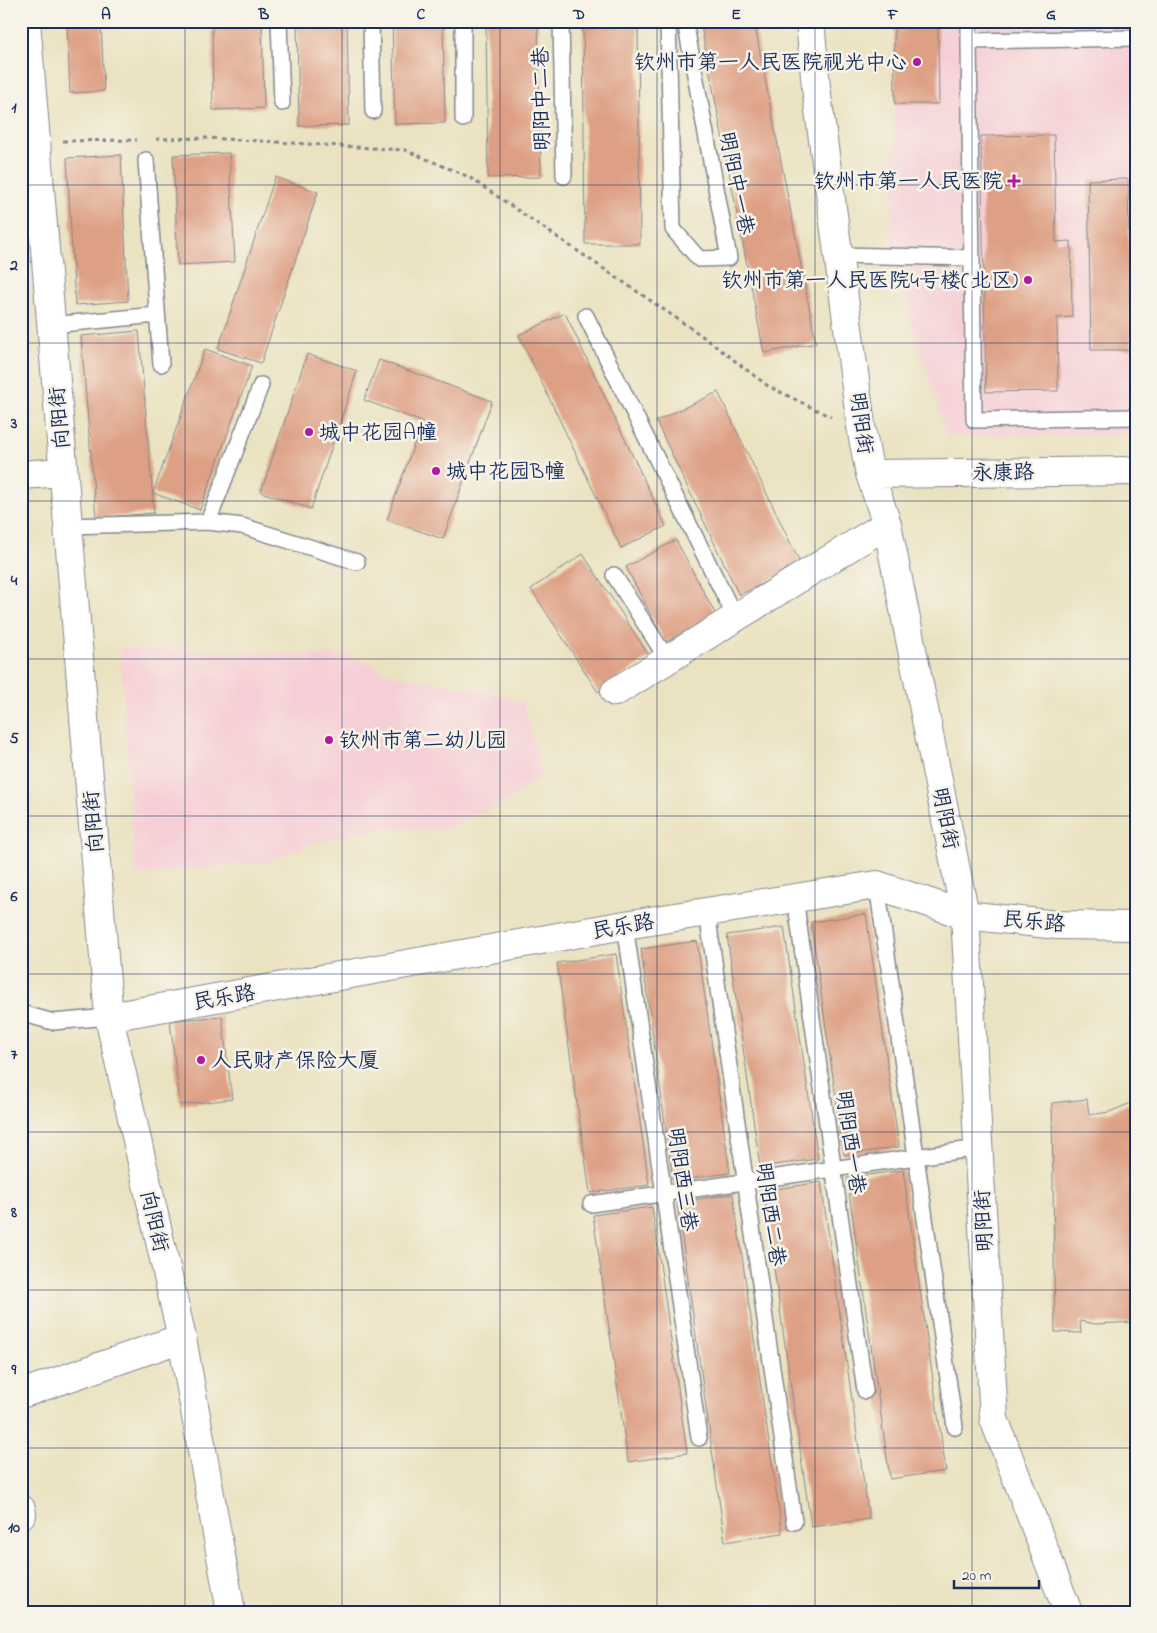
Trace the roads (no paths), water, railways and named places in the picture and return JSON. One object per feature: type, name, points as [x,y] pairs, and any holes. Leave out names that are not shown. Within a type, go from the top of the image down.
[{"type":"street","name":"向阳街","points":[[26,21],[109,1017],[182,1338],[231,1612]]},
{"type":"street","name":"明阳街","points":[[810,21],[816,87],[862,433],[870,474],[886,524],[965,915],[994,1419],[1068,1612]]},
{"type":"street","name":"永康路","points":[[870,474],[1136,471]]},
{"type":"street","points":[[21,475],[63,472]]},
{"type":"street","points":[[614,692],[886,524]]},
{"type":"street","name":"民乐路","points":[[109,1017],[625,925],[877,885],[965,915],[1057,925],[1136,926]]},
{"type":"street","points":[[21,1394],[182,1338]]},
{"type":"lane","points":[[279,21],[282,103]]},
{"type":"lane","points":[[371,21],[373,111]]},
{"type":"lane","points":[[463,21],[463,119]]},
{"type":"lane","name":"明阳中二巷","points":[[561,21],[564,176]]},
{"type":"lane","name":"明阳中一巷","points":[[668,21],[673,229],[699,258],[729,258],[685,21]]},
{"type":"lane","points":[[969,21],[974,420],[1136,416]]},
{"type":"lane","points":[[969,41],[1136,38]]},
{"type":"lane","points":[[146,160],[161,364]]},
{"type":"lane","points":[[839,255],[972,258]]},
{"type":"lane","points":[[51,325],[157,314]]},
{"type":"lane","points":[[586,316],[735,617]]},
{"type":"lane","points":[[208,522],[261,385]]},
{"type":"lane","points":[[68,526],[208,522],[242,526],[357,562]]},
{"type":"lane","points":[[614,575],[667,659]]},
{"type":"lane","points":[[877,885],[955,1427]]},
{"type":"lane","name":"明阳西一巷","points":[[795,898],[865,1391]]},
{"type":"lane","name":"明阳西二巷","points":[[707,912],[794,1522]]},
{"type":"lane","name":"明阳西三巷","points":[[625,925],[699,1438]]},
{"type":"lane","points":[[21,1013],[53,1022],[109,1017]]},
{"type":"lane","points":[[591,1204],[978,1148]]},
{"type":"place","name":"钦州市第一人民医院视光中心","points":[[917,62]]},
{"type":"place","name":"钦州市第一人民医院","points":[[1014,181]]},
{"type":"place","name":"钦州市第一人民医院4号楼(北区)","points":[[1028,280]]},
{"type":"place","name":"城中花园A幢","points":[[309,432]]},
{"type":"place","name":"城中花园B幢","points":[[436,471]]},
{"type":"place","name":"钦州市第二幼儿园","points":[[329,740]]},
{"type":"place","name":"人民财产保险大厦","points":[[201,1060]]}]
